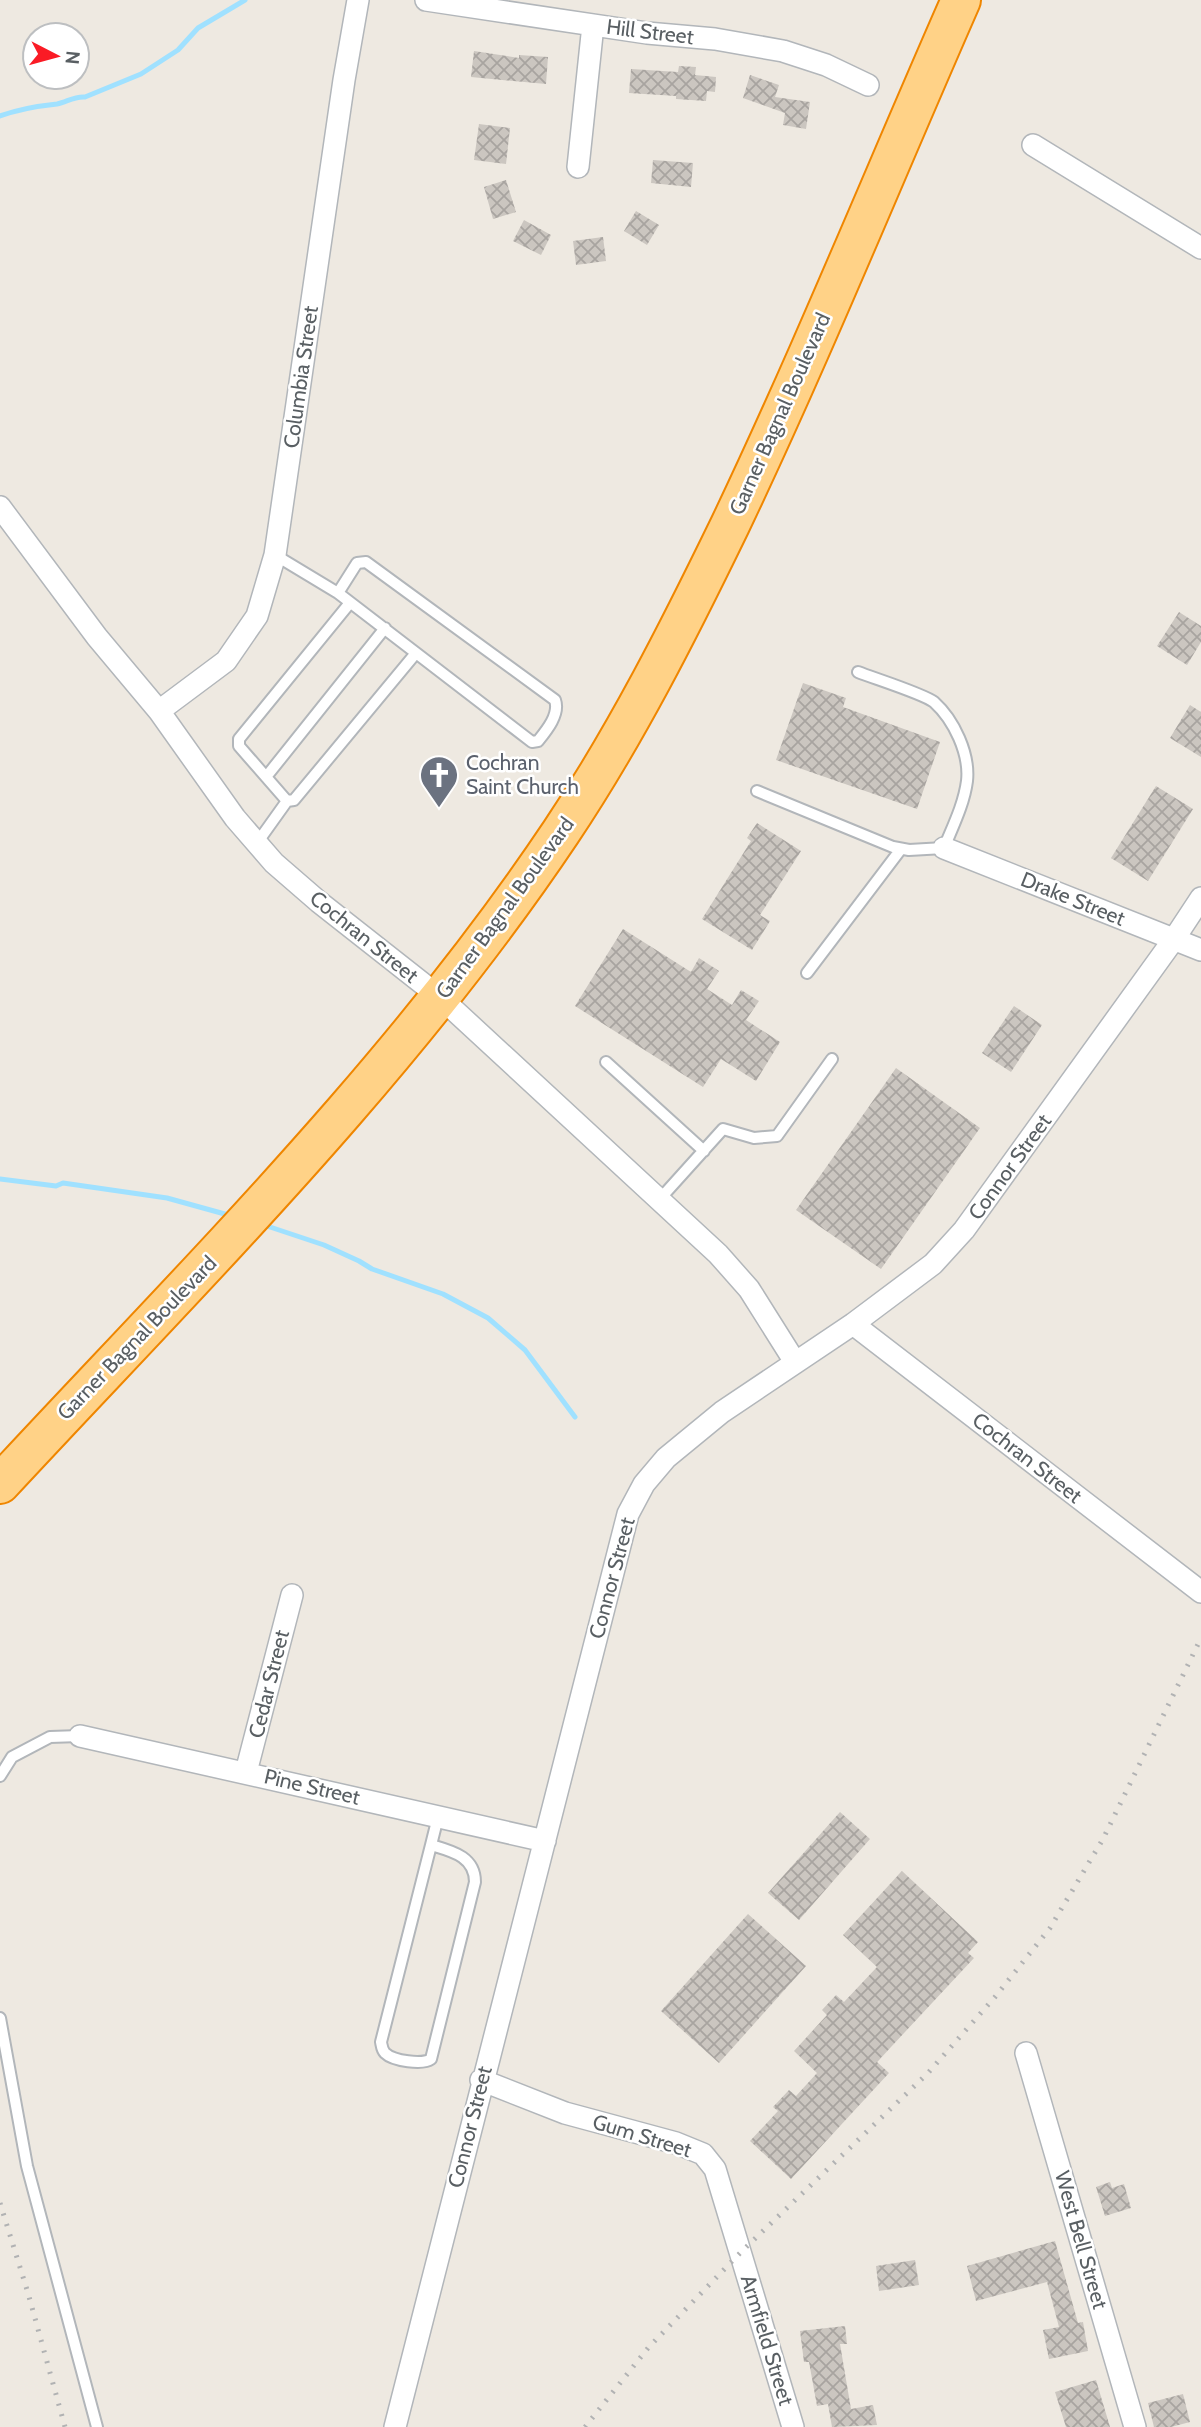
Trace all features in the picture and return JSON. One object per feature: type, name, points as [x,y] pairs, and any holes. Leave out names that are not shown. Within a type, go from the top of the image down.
[{"type":"highway","name":"Garner Bagnal Boulevard","points":[[0,1484],[229,1241],[369,1084],[504,915],[564,828],[665,656],[770,442],[961,0]]},
{"type":"street","name":"Columbia Street","points":[[159,711],[226,661],[257,616],[275,555],[358,0]]},
{"type":"street","name":"Hill Street","points":[[426,0],[647,33],[715,39],[783,51],[826,65],[869,85]]},
{"type":"street","points":[[578,167],[593,24]]},
{"type":"street","points":[[1033,145],[1201,248]]},
{"type":"street","name":"Cochran Street","points":[[0,508],[97,637],[159,711],[235,818],[274,863],[440,998],[718,1254],[749,1289],[795,1362]]},
{"type":"street","name":"Drake Street","points":[[944,848],[1201,950]]},
{"type":"street","name":"Connor Street","points":[[396,2427],[481,2080],[628,1514],[644,1484],[666,1458],[722,1412],[853,1324],[933,1264],[964,1230],[1201,898]]},
{"type":"street","name":"Cochran Street","points":[[853,1324],[1201,1592]]},
{"type":"street","name":"Cedar Street","points":[[246,1772],[292,1595]]},
{"type":"street","name":"Pine Street","points":[[80,1736],[545,1841]]},
{"type":"street","name":"West Bell Street","points":[[1026,2053],[1135,2427]]},
{"type":"street","name":"Gum Street","points":[[481,2080],[565,2113],[676,2143],[702,2154],[715,2169],[741,2252]]},
{"type":"street","name":"Armfield Street","points":[[741,2252],[793,2427]]},
{"type":"lane","points":[[275,555],[338,593],[532,742],[538,741],[545,732],[557,712],[555,700],[366,562],[357,563],[338,593]]},
{"type":"lane","points":[[287,801],[239,746],[239,739],[349,604]]},
{"type":"lane","points":[[266,778],[385,628]]},
{"type":"lane","points":[[257,843],[287,801],[294,800],[416,653]]},
{"type":"lane","points":[[757,791],[901,849],[944,848],[962,802],[967,779],[964,754],[955,730],[933,701],[858,672]]},
{"type":"lane","points":[[807,974],[901,849]]},
{"type":"lane","points":[[659,1200],[723,1129],[754,1138],[776,1136],[832,1059]]},
{"type":"lane","points":[[606,1062],[704,1151]]},
{"type":"lane","points":[[0,1776],[12,1757],[50,1737],[80,1736]]},
{"type":"lane","points":[[431,1845],[462,1854],[473,1870],[475,1882],[431,2059],[421,2064],[390,2056],[385,2053],[381,2042],[438,1816]]},
{"type":"lane","points":[[0,2018],[27,2166],[97,2427]]},
{"type":"building","points":[[474,51],[519,58],[519,55],[548,57],[546,84],[471,77]]},
{"type":"building","points":[[679,66],[696,67],[695,75],[716,77],[715,92],[707,91],[706,101],[629,93],[631,69],[678,72]]},
{"type":"building","points":[[750,75],[779,85],[775,97],[810,102],[806,129],[783,125],[785,113],[743,98]]},
{"type":"building","points":[[479,124],[510,128],[506,164],[474,160]]},
{"type":"building","points":[[653,160],[693,163],[691,187],[651,183]]},
{"type":"building","points":[[506,180],[516,212],[493,219],[484,187]]},
{"type":"building","points":[[636,211],[659,225],[647,245],[624,231]]},
{"type":"building","points":[[524,220],[551,235],[541,255],[513,241]]},
{"type":"building","points":[[603,237],[606,261],[576,265],[573,241]]},
{"type":"building","points":[[1179,612],[1201,626],[1201,642],[1187,665],[1157,646]]},
{"type":"building","points":[[803,683],[846,698],[843,707],[940,742],[917,809],[776,760]]},
{"type":"building","points":[[1190,705],[1201,712],[1201,757],[1170,738]]},
{"type":"building","points":[[1156,786],[1193,809],[1148,881],[1111,858]]},
{"type":"building","points":[[757,823],[801,851],[760,915],[770,921],[752,950],[702,919],[751,841],[747,838]]},
{"type":"building","points":[[623,929],[691,972],[699,958],[719,971],[707,989],[732,1005],[741,990],[759,1001],[746,1020],[780,1042],[756,1081],[721,1059],[703,1087],[575,1006]]},
{"type":"building","points":[[1014,1006],[1042,1025],[1011,1072],[982,1053]]},
{"type":"building","points":[[896,1068],[980,1128],[881,1269],[796,1210]]},
{"type":"building","points":[[840,1812],[870,1839],[799,1920],[768,1893]]},
{"type":"building","points":[[902,1871],[978,1942],[968,1953],[974,1958],[877,2062],[889,2073],[791,2179],[750,2141],[778,2111],[773,2107],[789,2090],[796,2096],[817,2073],[794,2051],[827,2015],[822,2010],[836,1995],[844,2002],[877,1967],[843,1935]]},
{"type":"building","points":[[748,1914],[806,1966],[719,2063],[661,2011]]},
{"type":"building","points":[[1110,2182],[1112,2188],[1124,2184],[1131,2208],[1105,2216],[1096,2187]]},
{"type":"building","points":[[1055,2241],[1078,2323],[1083,2322],[1088,2351],[1049,2359],[1043,2330],[1059,2327],[1047,2282],[976,2301],[967,2266]]},
{"type":"building","points":[[915,2260],[919,2285],[879,2291],[876,2266]]},
{"type":"building","points":[[845,2326],[847,2344],[840,2344],[851,2409],[873,2405],[877,2425],[832,2427],[828,2404],[817,2406],[809,2362],[804,2362],[800,2331]]},
{"type":"building","points":[[1096,2380],[1110,2427],[1066,2427],[1055,2392]]},
{"type":"building","points":[[1183,2394],[1190,2422],[1171,2427],[1154,2427],[1148,2403]]},
{"type":"waterway","points":[[0,116],[85,97],[141,74],[178,50],[198,28],[245,0]]},
{"type":"waterway","points":[[0,1179],[56,1186],[63,1183],[167,1198],[232,1216]]},
{"type":"waterway","points":[[261,1224],[324,1245],[372,1269],[443,1294],[488,1318],[525,1350],[575,1417]]},
{"type":"railway","points":[[585,2427],[648,2348],[741,2252],[928,2073],[995,1997],[1050,1928],[1103,1839],[1201,1638]]},
{"type":"railway","points":[[0,2203],[65,2427]]},
{"type":"place","name":"Cochran Saint Church","points":[[439,809]]}]
